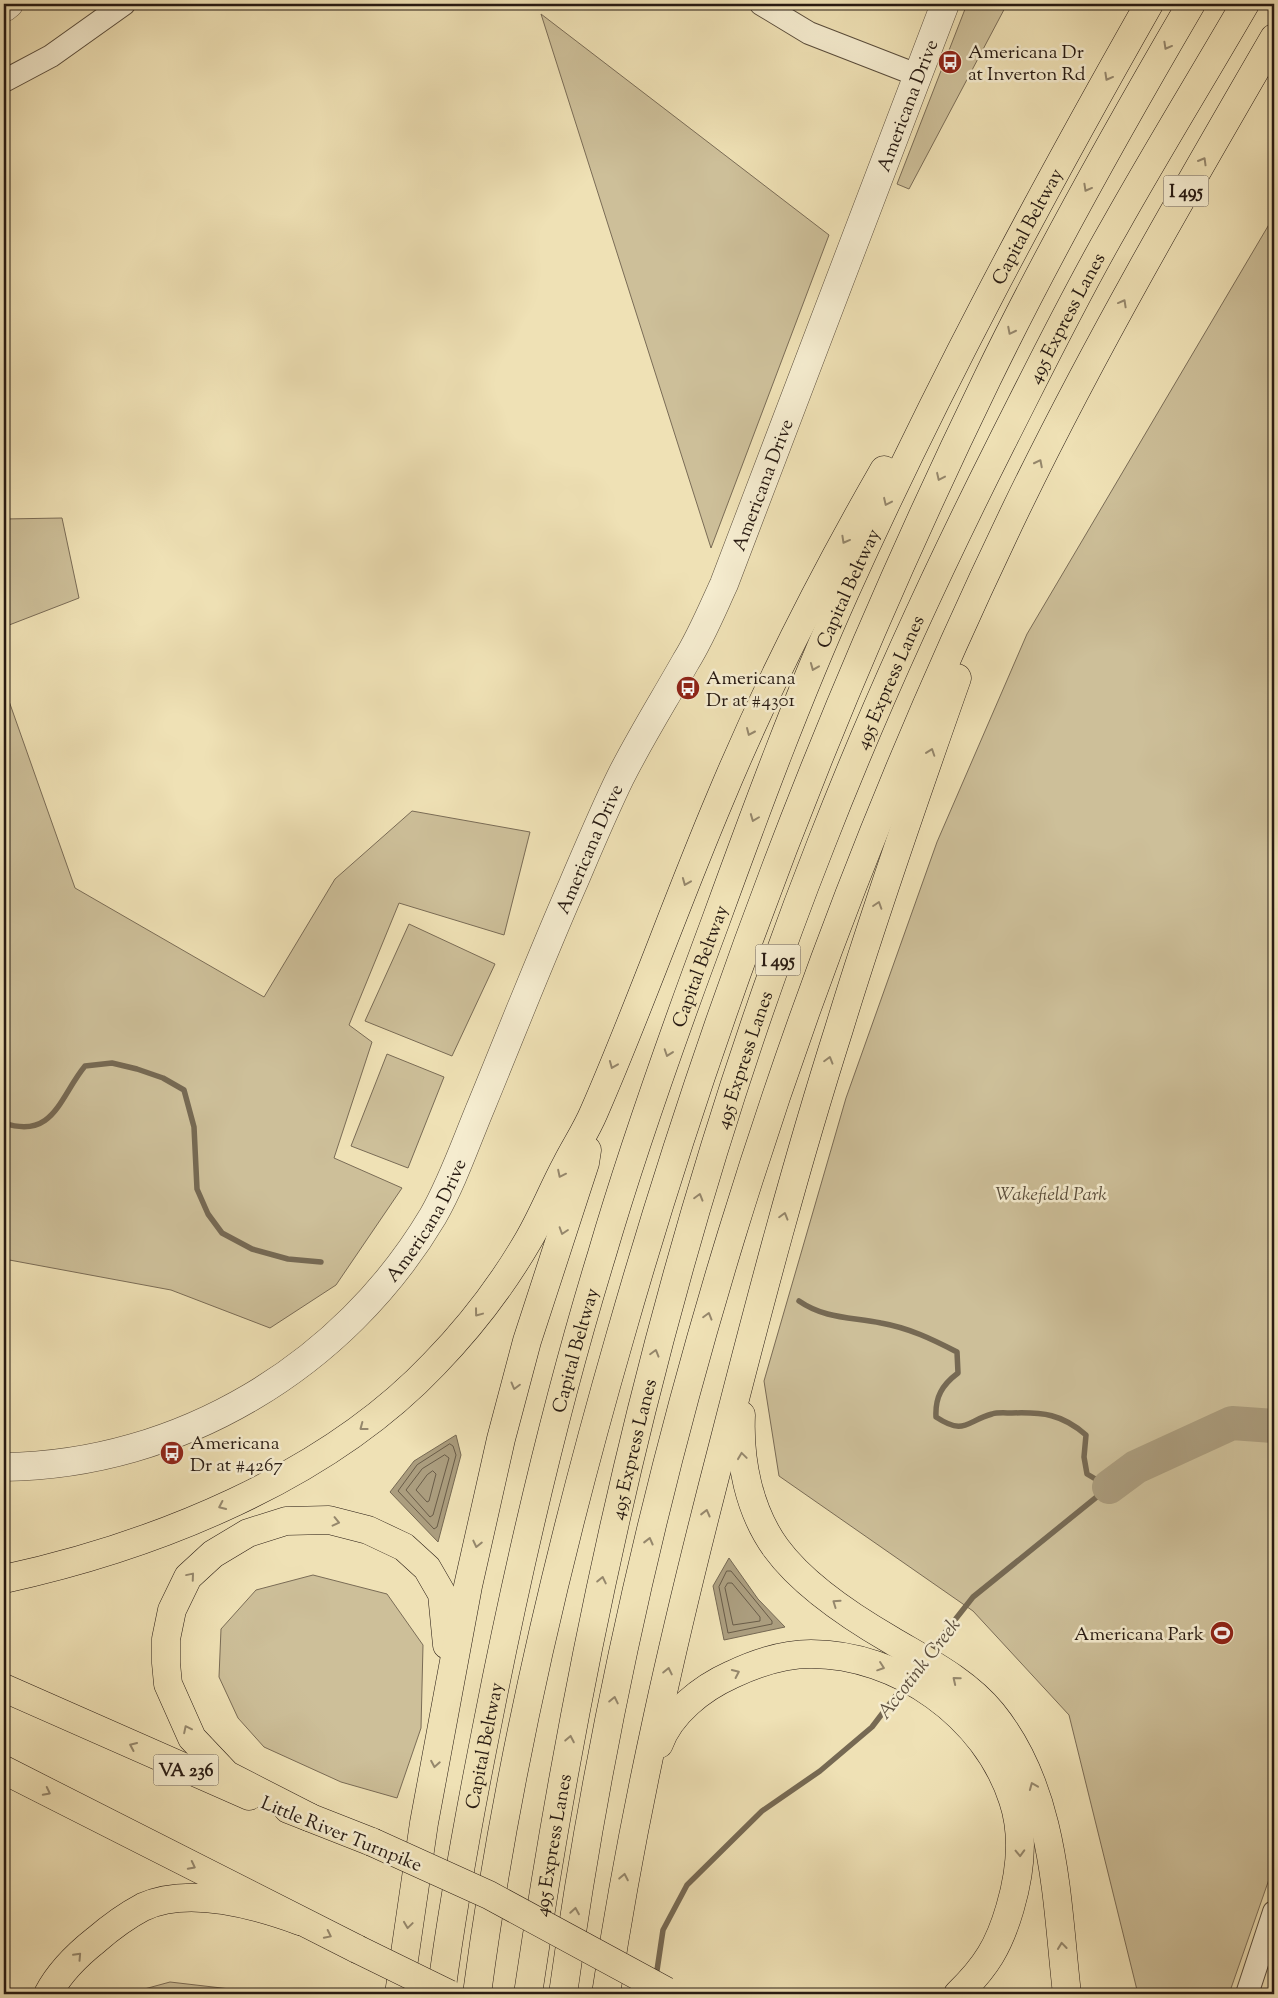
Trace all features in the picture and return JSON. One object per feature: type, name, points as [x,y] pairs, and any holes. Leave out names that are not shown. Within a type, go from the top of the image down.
[{"type":"main road","name":"Capital Beltway","points":[[441,1994],[451,1919],[474,1789],[536,1493],[603,1250],[697,971],[770,777],[836,614],[924,424],[1009,255],[1149,4]]},
{"type":"main road","name":"495 Express Lanes","points":[[477,1994],[497,1858],[514,1767],[573,1510],[642,1261],[682,1129],[727,998],[812,771],[852,674],[937,484],[1028,297],[1191,4]]},
{"type":"main road","name":"495 Express Lanes","points":[[528,1994],[565,1763],[586,1654],[612,1530],[652,1361],[706,1173],[774,970],[820,846],[864,737],[903,648],[987,472],[1064,319],[1114,227],[1245,4]]},
{"type":"main road","name":"I 495","points":[[562,1994],[600,1767],[640,1583],[668,1467],[729,1244],[794,1046],[866,854],[936,684],[1018,507],[1123,303],[1274,38]]},
{"type":"main road","points":[[4,1578],[57,1567],[123,1547],[187,1523],[305,1467],[393,1404],[433,1366],[466,1329],[499,1285],[530,1238],[593,1116],[720,796],[769,690],[838,551],[1009,255]]},
{"type":"main road","points":[[606,1994],[621,1895],[679,1621],[770,1263],[838,1031],[878,906],[1018,507]]},
{"type":"main road","points":[[399,1994],[418,1861],[468,1586],[501,1439],[527,1341],[584,1163],[593,1116]]},
{"type":"main road","points":[[770,1263],[741,1394],[741,1456],[749,1490],[776,1548],[789,1563],[827,1597],[875,1631],[947,1673],[992,1713],[1013,1744],[1025,1768],[1043,1815],[1054,1874],[1067,1994]]},
{"type":"main road","points":[[309,1817],[227,1775],[192,1738],[168,1684],[166,1639],[172,1610],[188,1577],[214,1554],[248,1533],[286,1521],[329,1520],[368,1530],[404,1547],[427,1568],[442,1594],[446,1622],[447,1660],[444,1716]]},
{"type":"main road","points":[[639,1804],[661,1739],[677,1715],[696,1696],[713,1683],[746,1668],[774,1658],[809,1654],[834,1655],[892,1671],[917,1683],[942,1700],[971,1729],[1003,1776],[1013,1801],[1019,1829],[1020,1860],[1016,1889],[1002,1936],[987,1962],[958,1994]]},
{"type":"main road","name":"Little River Turnpike","points":[[4,1688],[229,1788],[372,1842],[489,1895],[671,1993]]},
{"type":"main road","points":[[4,1770],[300,1921],[449,1994]]},
{"type":"main road","points":[[48,1994],[55,1982],[84,1950],[115,1923],[145,1906],[184,1897],[262,1908],[300,1921]]},
{"type":"street","points":[[4,8],[9,4]]},
{"type":"street","points":[[4,81],[52,56],[124,4]]},
{"type":"street","points":[[761,4],[809,33],[917,76]]},
{"type":"street","name":"Americana Drive","points":[[4,1467],[66,1462],[118,1452],[177,1433],[223,1412],[266,1388],[306,1361],[347,1326],[381,1291],[409,1254],[448,1186],[572,885],[620,779],[688,660],[724,584],[945,4]]},
{"type":"street","points":[[1247,1994],[1274,1912]]},
{"type":"green space","points":[[967,4],[1007,4],[909,189],[897,184]]},
{"type":"green space","points":[[541,14],[829,235],[711,548]]},
{"type":"green space","name":"Wakefield Park","points":[[1274,216],[1274,1865],[1229,1994],[1138,1994],[1069,1715],[973,1611],[779,1476],[764,1381],[846,1098],[937,842],[1027,634]]},
{"type":"green space","points":[[62,518],[79,598],[4,627],[4,519]]},
{"type":"green space","points":[[4,687],[75,888],[264,997],[335,879],[412,811],[530,832],[504,935],[399,903],[349,1025],[372,1042],[334,1158],[402,1188],[336,1285],[270,1328],[171,1290],[4,1259]]},
{"type":"green space","points":[[409,924],[495,964],[452,1056],[365,1021]]},
{"type":"green space","points":[[387,1054],[444,1077],[408,1168],[351,1146]]},
{"type":"green space","points":[[313,1575],[387,1594],[423,1645],[421,1728],[397,1798],[341,1782],[264,1747],[238,1718],[219,1677],[221,1629],[256,1590]]},
{"type":"green space","points":[[170,1982],[273,1994],[126,1994]]},
{"type":"water","points":[[456,1435],[461,1455],[438,1542],[390,1492],[414,1461]]},
{"type":"water","points":[[729,1558],[758,1599],[785,1627],[724,1640],[713,1586]]},
{"type":"waterway","points":[[4,1123],[21,1127],[34,1125],[45,1120],[62,1102],[85,1066],[112,1063],[163,1078],[184,1090],[194,1127],[197,1189],[208,1214],[222,1233],[252,1249],[288,1259],[321,1262]]},
{"type":"waterway","points":[[799,1301],[809,1307],[829,1314],[881,1323],[911,1331],[957,1352],[958,1373],[948,1382],[938,1397],[936,1417],[953,1426],[965,1425],[997,1413],[1033,1413],[1060,1419],[1086,1435],[1084,1457],[1087,1474],[1109,1487],[973,1597],[928,1654]]},
{"type":"waterway","name":"Accotink Creek","points":[[1109,1487],[1136,1467],[1232,1423],[1274,1426]]},
{"type":"waterway","name":"Accotink Creek","points":[[1263,1425],[1274,1439]]},
{"type":"waterway","name":"Accotink Creek","points":[[656,1977],[663,1930],[687,1885],[762,1811],[820,1771],[872,1727],[904,1685]]},
{"type":"place","name":"Americana Dr at Inverton Rd","points":[[950,62]]},
{"type":"place","name":"Americana Dr at #4301","points":[[688,688]]},
{"type":"place","name":"Americana Dr at #4267","points":[[172,1453]]},
{"type":"place","name":"Americana Park","points":[[1222,1633]]}]
